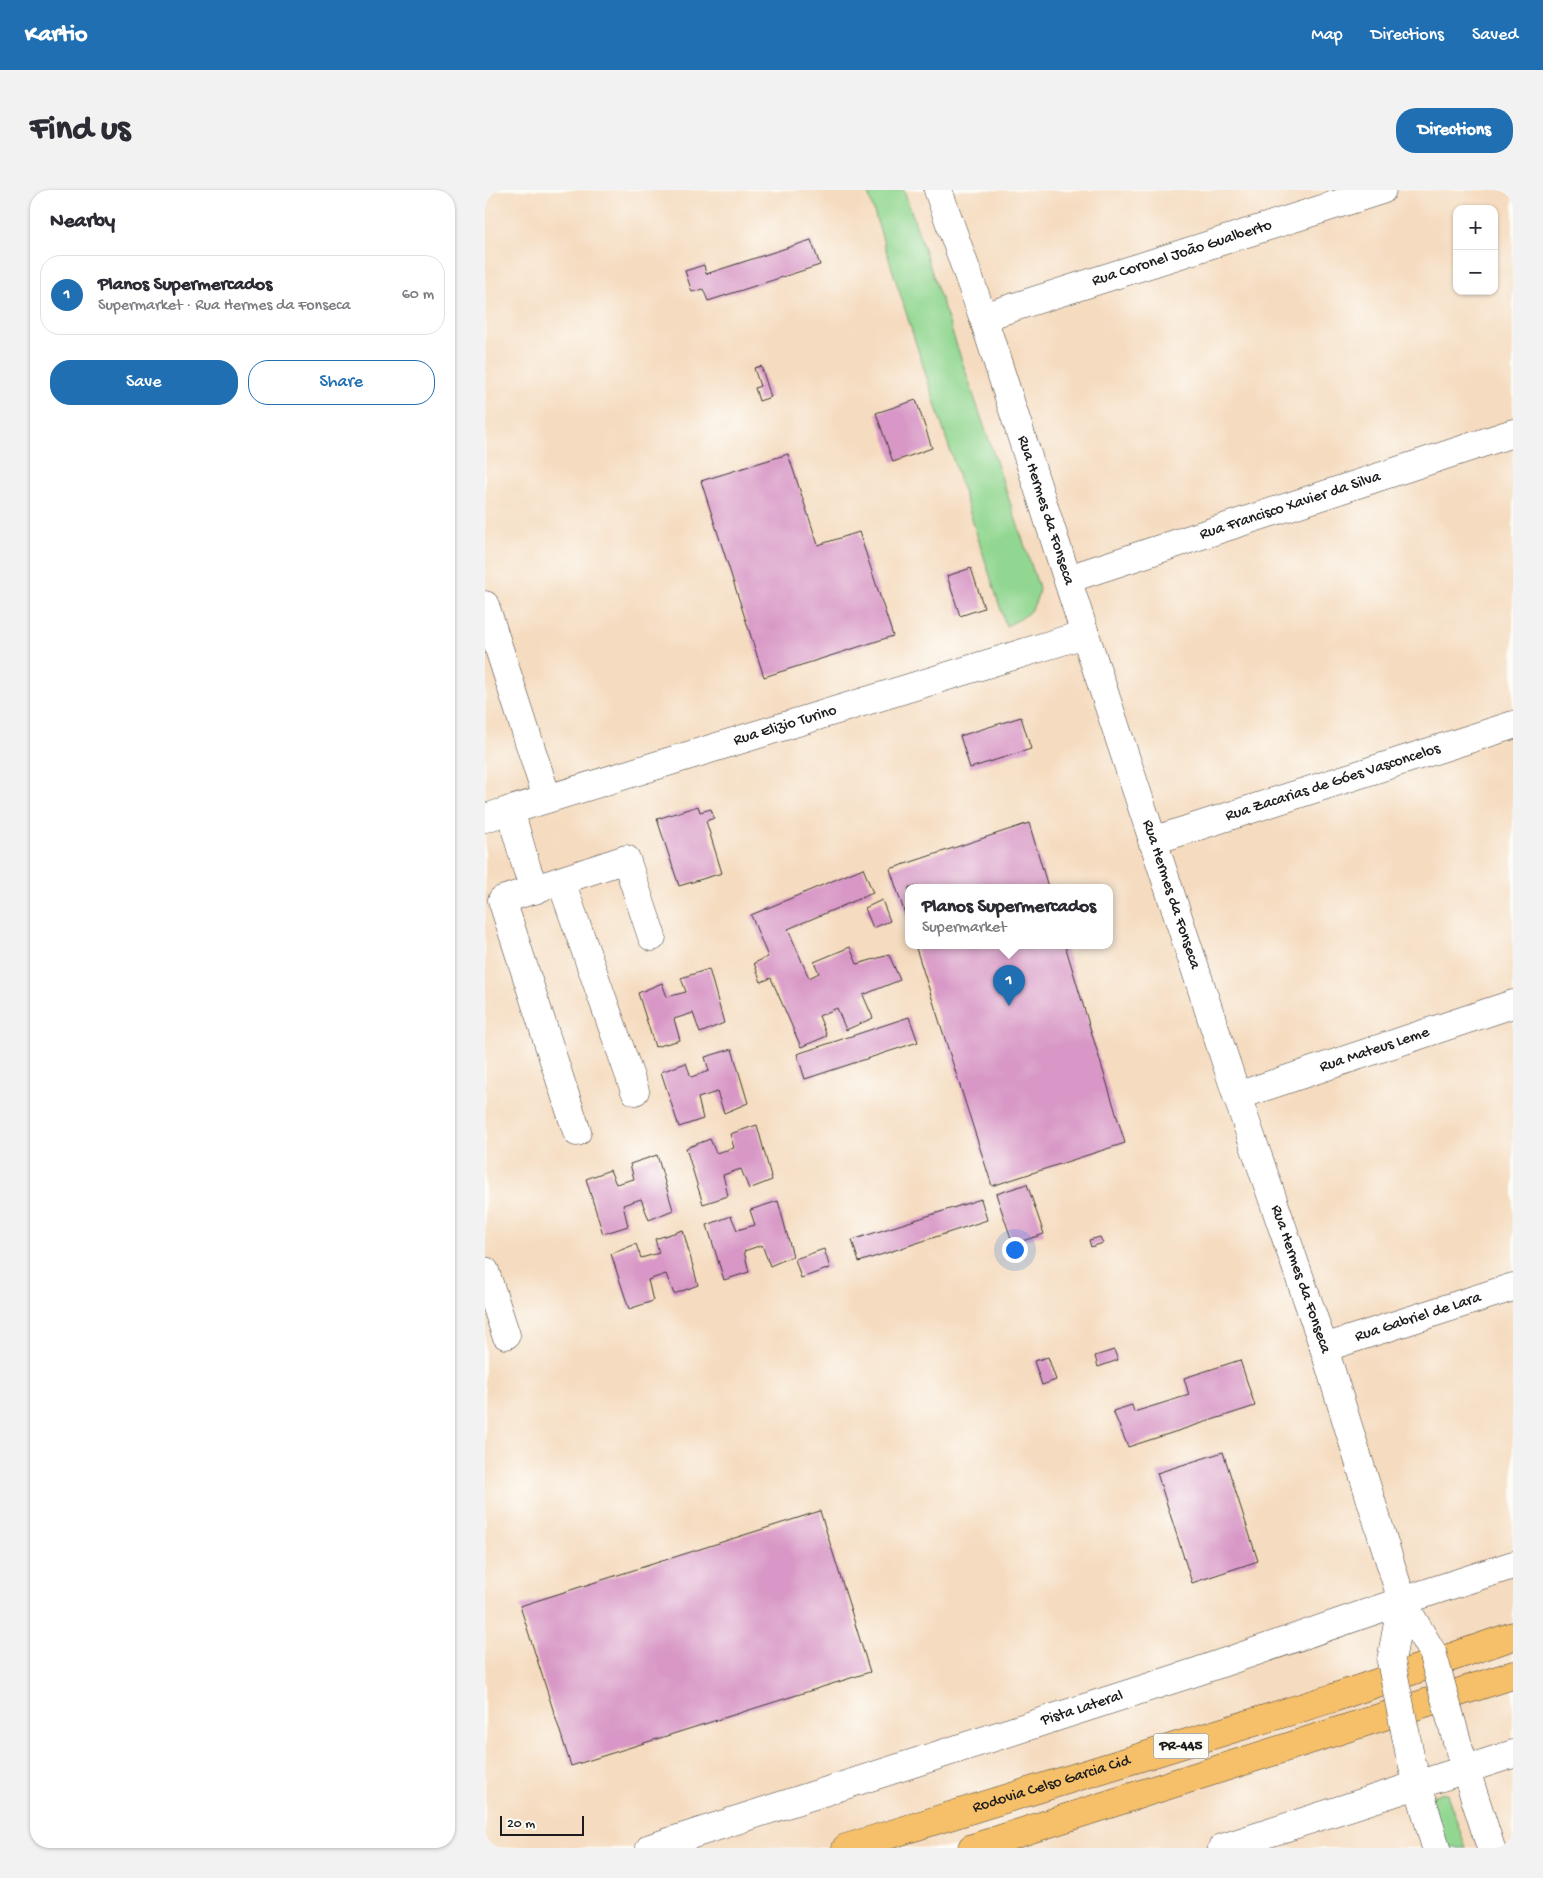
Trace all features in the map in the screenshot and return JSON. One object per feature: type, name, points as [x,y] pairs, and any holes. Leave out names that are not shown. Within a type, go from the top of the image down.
[{"type":"highway","name":"Rodovia Celso Garcia Cid","points":[[846,1848],[1324,1701],[1513,1636]]},
{"type":"highway","name":"PR-445","points":[[972,1848],[1513,1675]]},
{"type":"street","name":"Rua Hermes da Fonseca","points":[[938,190],[983,317],[1237,1096],[1324,1348],[1401,1601]]},
{"type":"street","name":"Rua Coronel João Gualberto","points":[[983,317],[1382,190]]},
{"type":"street","name":"Rua Francisco Xavier da Silva","points":[[1068,579],[1513,433]]},
{"type":"street","points":[[485,605],[547,798]]},
{"type":"street","name":"Rua Elizio Turino","points":[[497,814],[1085,634]]},
{"type":"street","name":"Rua Zacarias de Góes Vasconcelos","points":[[1153,841],[1513,725]]},
{"type":"street","points":[[497,814],[527,869],[535,890]]},
{"type":"street","points":[[577,1132],[502,900],[626,859],[652,937]]},
{"type":"street","points":[[561,881],[635,1091]]},
{"type":"street","name":"Rua Mateus Leme","points":[[1237,1096],[1513,1004]]},
{"type":"street","points":[[485,1271],[506,1335]]},
{"type":"street","name":"Rua Gabriel de Lara","points":[[1324,1348],[1513,1287]]},
{"type":"street","name":"Pista Lateral","points":[[650,1848],[1187,1675],[1401,1601],[1513,1565]]},
{"type":"street","points":[[1401,1601],[1432,1652],[1462,1757],[1491,1848]]},
{"type":"street","points":[[1401,1601],[1391,1661],[1410,1756],[1436,1848]]},
{"type":"street","points":[[1222,1848],[1417,1785],[1462,1757],[1513,1754]]},
{"type":"green space","points":[[867,190],[904,190],[1039,588],[1038,596],[1029,612],[1006,626]]},
{"type":"green space","points":[[1441,1793],[1447,1794],[1466,1848],[1440,1848],[1431,1796]]},
{"type":"building","points":[[811,240],[820,265],[708,301],[703,289],[692,292],[685,271],[704,265],[706,274]]},
{"type":"building","points":[[761,366],[771,397],[759,401],[755,388],[760,386],[754,368]]},
{"type":"building","points":[[916,400],[932,448],[893,462],[876,413]]},
{"type":"building","points":[[788,454],[818,545],[859,532],[893,636],[764,677],[701,481]]},
{"type":"building","points":[[971,568],[984,608],[960,616],[947,576]]},
{"type":"building","points":[[1021,717],[1031,749],[970,768],[960,736]]},
{"type":"building","points":[[698,806],[700,812],[711,809],[714,818],[706,821],[722,873],[679,886],[657,819]]},
{"type":"building","points":[[1029,823],[1047,884],[905,884],[905,914],[890,869]]},
{"type":"building","points":[[863,868],[873,893],[788,929],[809,978],[819,973],[814,962],[850,947],[857,964],[889,955],[900,980],[863,995],[873,1018],[846,1030],[837,1008],[819,1016],[827,1036],[801,1047],[771,978],[761,982],[754,963],[768,957],[751,915]]},
{"type":"building","points":[[882,900],[890,921],[873,928],[865,908]]},
{"type":"building","points":[[916,949],[1066,949],[1125,1143],[992,1186]]},
{"type":"building","points":[[709,969],[724,1023],[700,1033],[693,1013],[674,1019],[680,1040],[655,1047],[638,993],[662,983],[667,997],[686,992],[681,978]]},
{"type":"building","points":[[909,1017],[918,1042],[805,1079],[797,1054]]},
{"type":"building","points":[[732,1049],[748,1103],[724,1113],[717,1092],[698,1098],[703,1119],[679,1127],[661,1072],[686,1063],[691,1077],[709,1071],[705,1057]]},
{"type":"building","points":[[757,1125],[772,1180],[749,1189],[741,1169],[723,1175],[728,1196],[703,1204],[686,1148],[710,1139],[716,1153],[734,1148],[730,1134]]},
{"type":"building","points":[[657,1155],[673,1210],[649,1220],[641,1199],[623,1205],[628,1226],[603,1234],[586,1179],[610,1170],[616,1184],[634,1179],[630,1164]]},
{"type":"building","points":[[1027,1184],[1044,1234],[1013,1244],[996,1194]]},
{"type":"building","points":[[981,1199],[987,1220],[859,1262],[852,1240]]},
{"type":"building","points":[[778,1201],[793,1256],[770,1266],[762,1245],[744,1251],[749,1272],[724,1280],[707,1225],[731,1216],[737,1230],[755,1225],[750,1210]]},
{"type":"building","points":[[683,1230],[698,1285],[674,1294],[666,1274],[648,1280],[653,1301],[629,1309],[611,1254],[636,1244],[641,1258],[659,1253],[655,1239]]},
{"type":"building","points":[[1100,1237],[1103,1243],[1091,1247],[1089,1240]]},
{"type":"building","points":[[824,1249],[830,1268],[801,1278],[795,1259]]},
{"type":"building","points":[[1114,1350],[1118,1360],[1098,1367],[1095,1356]]},
{"type":"building","points":[[1048,1357],[1056,1380],[1042,1385],[1034,1361]]},
{"type":"building","points":[[1240,1360],[1255,1406],[1128,1447],[1113,1411],[1132,1405],[1134,1412],[1189,1395],[1184,1378]]},
{"type":"building","points":[[1223,1452],[1258,1561],[1192,1583],[1157,1473]]},
{"type":"building","points":[[820,1511],[870,1672],[571,1766],[520,1606]]},
{"type":"place","name":"Planos Supermercados","points":[[1009,1006]]}]
